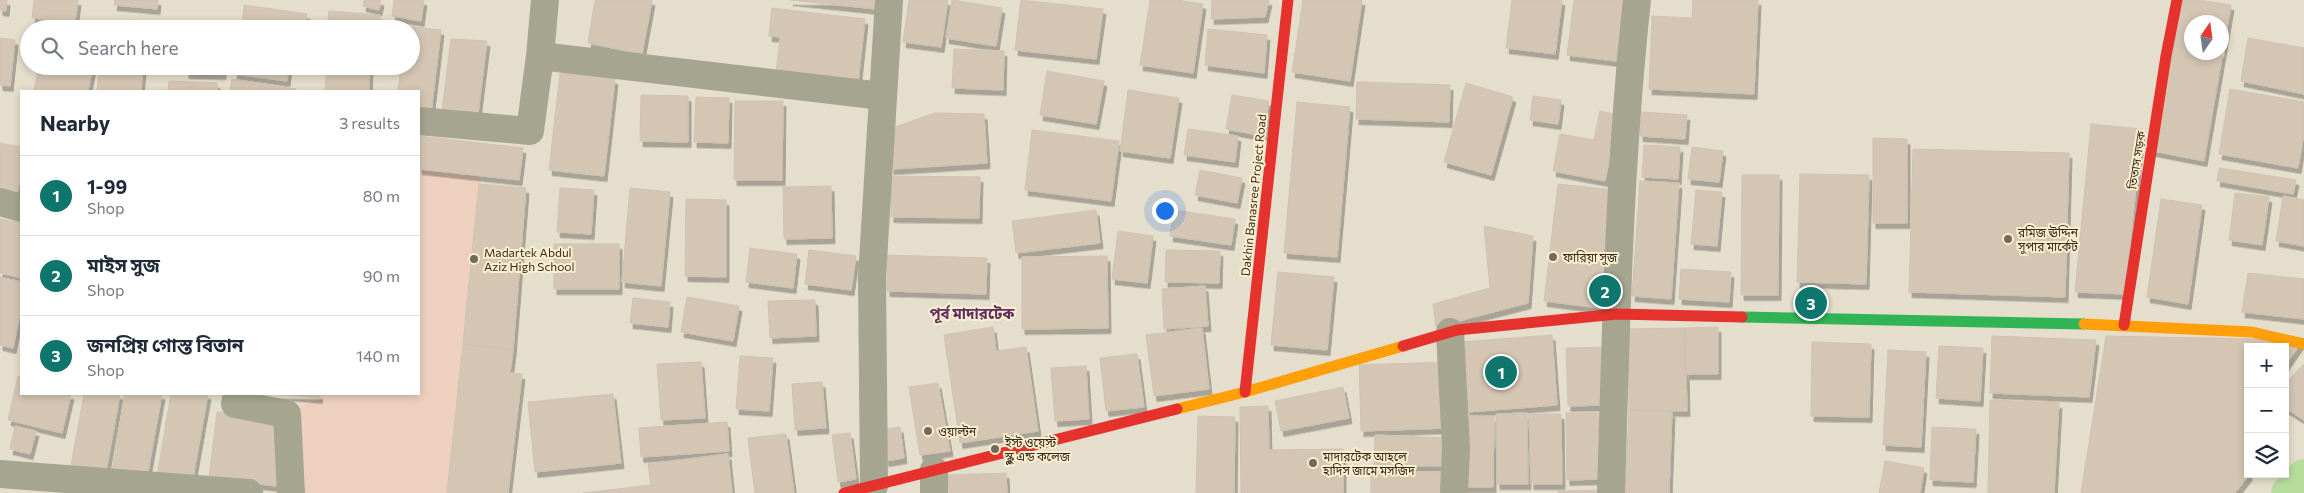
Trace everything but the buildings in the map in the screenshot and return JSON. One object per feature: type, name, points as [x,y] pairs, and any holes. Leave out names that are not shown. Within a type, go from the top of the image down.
[{"type":"street","points":[[420,121],[530,131],[546,0]]},
{"type":"street","points":[[874,486],[872,277],[889,0]]},
{"type":"street","name":"Dakhin Banasree Project Road","points":[[1246,392],[1288,0]]},
{"type":"street","points":[[1611,493],[1625,119],[1637,0]]},
{"type":"street","name":"তিতাস সড়ক","points":[[2124,325],[2166,56],[2177,0]]},
{"type":"street","points":[[540,56],[882,96]]},
{"type":"street","points":[[0,202],[20,208]]},
{"type":"street","points":[[844,493],[874,486],[934,482],[1450,332],[1617,314],[2124,325],[2252,332],[2304,344]]},
{"type":"street","points":[[1450,332],[1456,448],[1454,493]]},
{"type":"street","points":[[237,395],[235,404],[287,414],[291,493]]},
{"type":"street","points":[[0,474],[249,493]]},
{"type":"shaded area","points":[[420,169],[481,175],[447,493],[304,493],[300,407],[319,398],[320,395],[420,395]]},
{"type":"waterway","points":[[2288,493],[2304,476]]},
{"type":"traffic: fast","points":[[1742,317],[2084,324]]},
{"type":"traffic: slow","points":[[2084,324],[2252,332],[2304,344]]},
{"type":"traffic: slow","points":[[1177,409],[1245,392],[1403,346]]},
{"type":"traffic: jam","points":[[1245,392],[1288,0]]},
{"type":"traffic: jam","points":[[2124,325],[2166,56],[2177,0]]},
{"type":"traffic: jam","points":[[1403,346],[1457,330],[1617,314],[1742,317]]},
{"type":"traffic: jam","points":[[844,493],[1177,409]]},
{"type":"place","name":"রমিজ ঊদ্দিন সুপার মার্কেট","points":[[2008,239]]},
{"type":"place","name":"ফারিয়া সুজ","points":[[1553,257]]},
{"type":"place","name":"Madartek Abdul Aziz High School","points":[[474,259]]},
{"type":"place","name":"মাইস সুজ","points":[[1605,291]]},
{"type":"place","name":"জনপ্রিয় গোস্ত বিতান","points":[[1811,303]]},
{"type":"place","name":"1-99","points":[[1501,372]]},
{"type":"place","name":"ওয়াল্টন","points":[[928,431]]},
{"type":"place","name":"ইস্ট ওয়েস্ট স্কুল এন্ড কলেজ","points":[[995,449]]},
{"type":"place","name":"মাদারটেক আহলে হাদিস জামে মসজিদ","points":[[1313,463]]},
{"type":"district","name":"পূর্ব মাদারটেক","points":[[972,313]]}]
